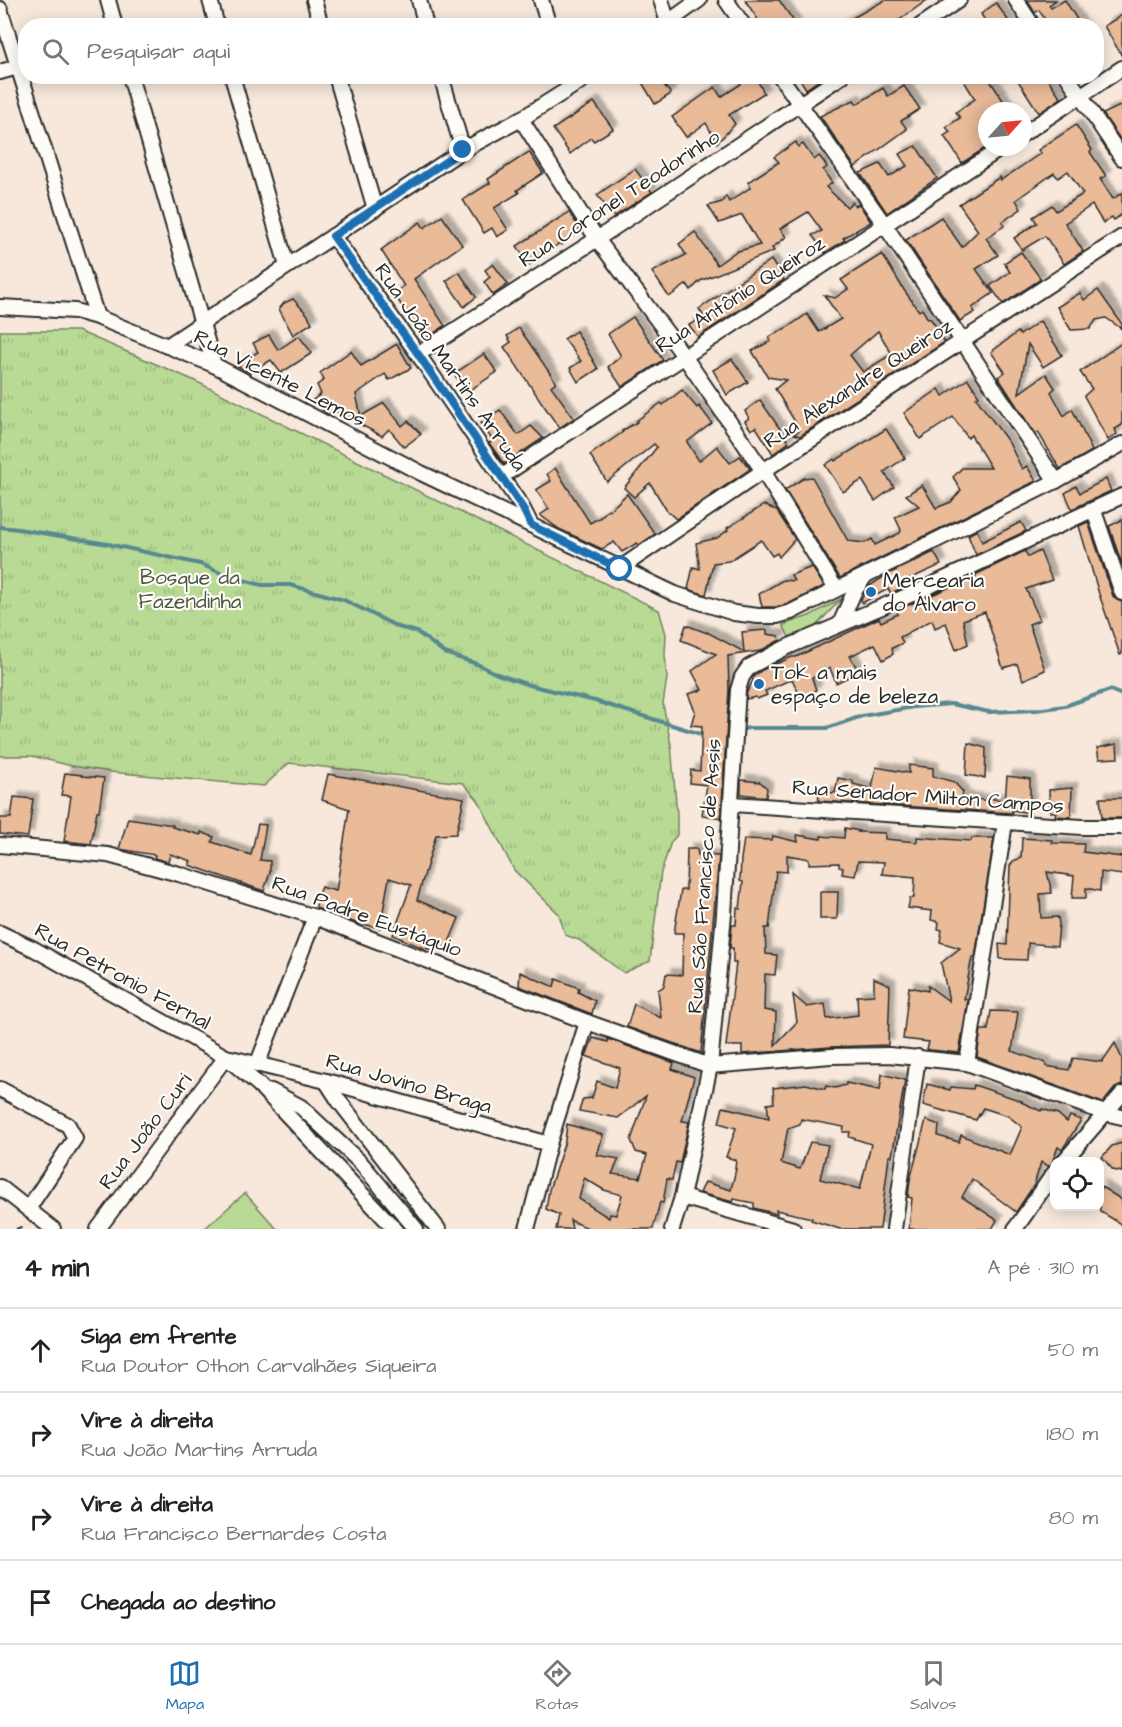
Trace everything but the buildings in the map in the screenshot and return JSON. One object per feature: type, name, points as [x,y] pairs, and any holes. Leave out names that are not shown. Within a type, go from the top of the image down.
[{"type":"street","points":[[108,0],[113,18]]},
{"type":"street","points":[[210,0],[215,18]]},
{"type":"street","points":[[314,0],[319,18]]},
{"type":"street","points":[[419,0],[424,18]]},
{"type":"street","points":[[541,0],[547,18]]},
{"type":"street","points":[[661,0],[664,18]]},
{"type":"street","points":[[674,18],[699,0]]},
{"type":"street","points":[[726,0],[738,18]]},
{"type":"street","points":[[932,18],[959,0]]},
{"type":"street","points":[[1016,0],[1028,18]]},
{"type":"street","points":[[0,9],[18,67],[0,72]]},
{"type":"street","points":[[1104,80],[1122,68]]},
{"type":"street","points":[[23,84],[97,317]]},
{"type":"street","points":[[132,84],[214,365]]},
{"type":"street","points":[[234,84],[286,266]]},
{"type":"street","points":[[338,84],[375,208]]},
{"type":"street","points":[[443,84],[463,150]]},
{"type":"street","points":[[167,346],[463,150],[521,119],[568,84]]},
{"type":"street","points":[[786,84],[884,224],[1056,481]]},
{"type":"street","name":"Rua Coronel Teodorinho","points":[[418,354],[597,239],[830,84]]},
{"type":"street","points":[[1073,84],[1122,158]]},
{"type":"street","points":[[1032,128],[1099,84]]},
{"type":"street","points":[[521,119],[597,239],[684,356],[763,471],[836,589]]},
{"type":"street","name":"Rua Antônio Queiroz","points":[[501,477],[989,156]]},
{"type":"street","name":"Rua João Martins Arruda","points":[[333,236],[418,354],[522,507],[531,525]]},
{"type":"street","name":"Rua Alexandre Queiroz","points":[[620,569],[763,471],[1122,237]]},
{"type":"street","name":"Rua Vicente Lemos","points":[[0,308],[75,311],[97,317],[214,365],[421,473],[675,594],[734,613],[758,616],[777,616],[791,612],[1056,481],[1122,444]]},
{"type":"street","points":[[840,624],[919,591],[1122,496]]},
{"type":"street","points":[[1094,511],[1122,593]]},
{"type":"street","points":[[840,624],[854,592],[867,573]]},
{"type":"street","name":"Rua São Francisco de Assis","points":[[672,1229],[682,1197],[710,1066],[724,914],[738,690],[742,677],[749,667],[840,624]]},
{"type":"street","name":"Rua Senador Milton Campos","points":[[732,804],[1005,823],[1122,827]]},
{"type":"street","points":[[966,1063],[1005,823]]},
{"type":"street","name":"Rua Padre Eustáquio","points":[[0,845],[108,855],[179,874],[315,917],[586,1022],[710,1066]]},
{"type":"street","points":[[256,1065],[315,917]]},
{"type":"street","name":"Rua Petronio Fernal","points":[[0,933],[34,949],[226,1057],[259,1085],[395,1229]]},
{"type":"street","points":[[527,1229],[549,1144],[586,1022]]},
{"type":"street","points":[[710,1066],[831,1056],[918,1057],[966,1063],[1122,1117]]},
{"type":"street","name":"Rua Petronio Fernal","points":[[226,1057],[256,1065]]},
{"type":"street","name":"Rua João Curi","points":[[98,1229],[226,1057]]},
{"type":"street","points":[[894,1229],[918,1057]]},
{"type":"street","name":"Rua Jovino Braga","points":[[256,1065],[326,1081],[549,1144]]},
{"type":"street","name":"Rua Petronio Fernal","points":[[326,1081],[438,1229]]},
{"type":"street","name":"Rua Petronio Fernal","points":[[259,1085],[301,1107],[361,1163],[416,1229]]},
{"type":"street","points":[[0,1089],[68,1125],[75,1138],[28,1209]]},
{"type":"street","points":[[1066,1157],[1122,1094]]},
{"type":"street","name":"Rua Petronio Fernal","points":[[361,1163],[403,1185]]},
{"type":"street","points":[[1015,1229],[1050,1179]]},
{"type":"street","points":[[0,1187],[53,1229]]},
{"type":"street","points":[[682,1197],[792,1229]]},
{"type":"shaded area","points":[[1072,476],[1089,509],[1072,517],[1056,483]]},
{"type":"green space","name":"Bosque da Fazendinha","points":[[0,331],[78,331],[191,379],[659,610],[666,634],[667,678],[663,704],[671,745],[677,835],[671,842],[661,872],[650,961],[624,973],[579,940],[565,935],[559,914],[514,870],[478,800],[463,783],[289,763],[264,786],[110,772],[32,756],[0,756]]},
{"type":"green space","points":[[841,599],[815,627],[789,637],[783,625],[809,616]]},
{"type":"green space","points":[[245,1193],[277,1229],[204,1229]]},
{"type":"waterway","points":[[0,527],[108,544],[200,564],[228,576],[262,585],[290,585],[344,600],[398,627],[417,632],[445,653],[497,674],[529,685],[595,701],[704,735]]},
{"type":"waterway","points":[[723,735],[748,728],[827,728],[862,716],[914,707],[951,704],[989,712],[1036,710],[1065,706],[1110,690],[1122,695]]},
{"type":"place","name":"Mercearia do Álvaro","points":[[871,592]]},
{"type":"place","name":"Tok a mais espaço de beleza","points":[[759,684]]},
{"type":"route","points":[[463,150],[333,236],[418,354],[522,507],[531,525],[620,569]]}]
